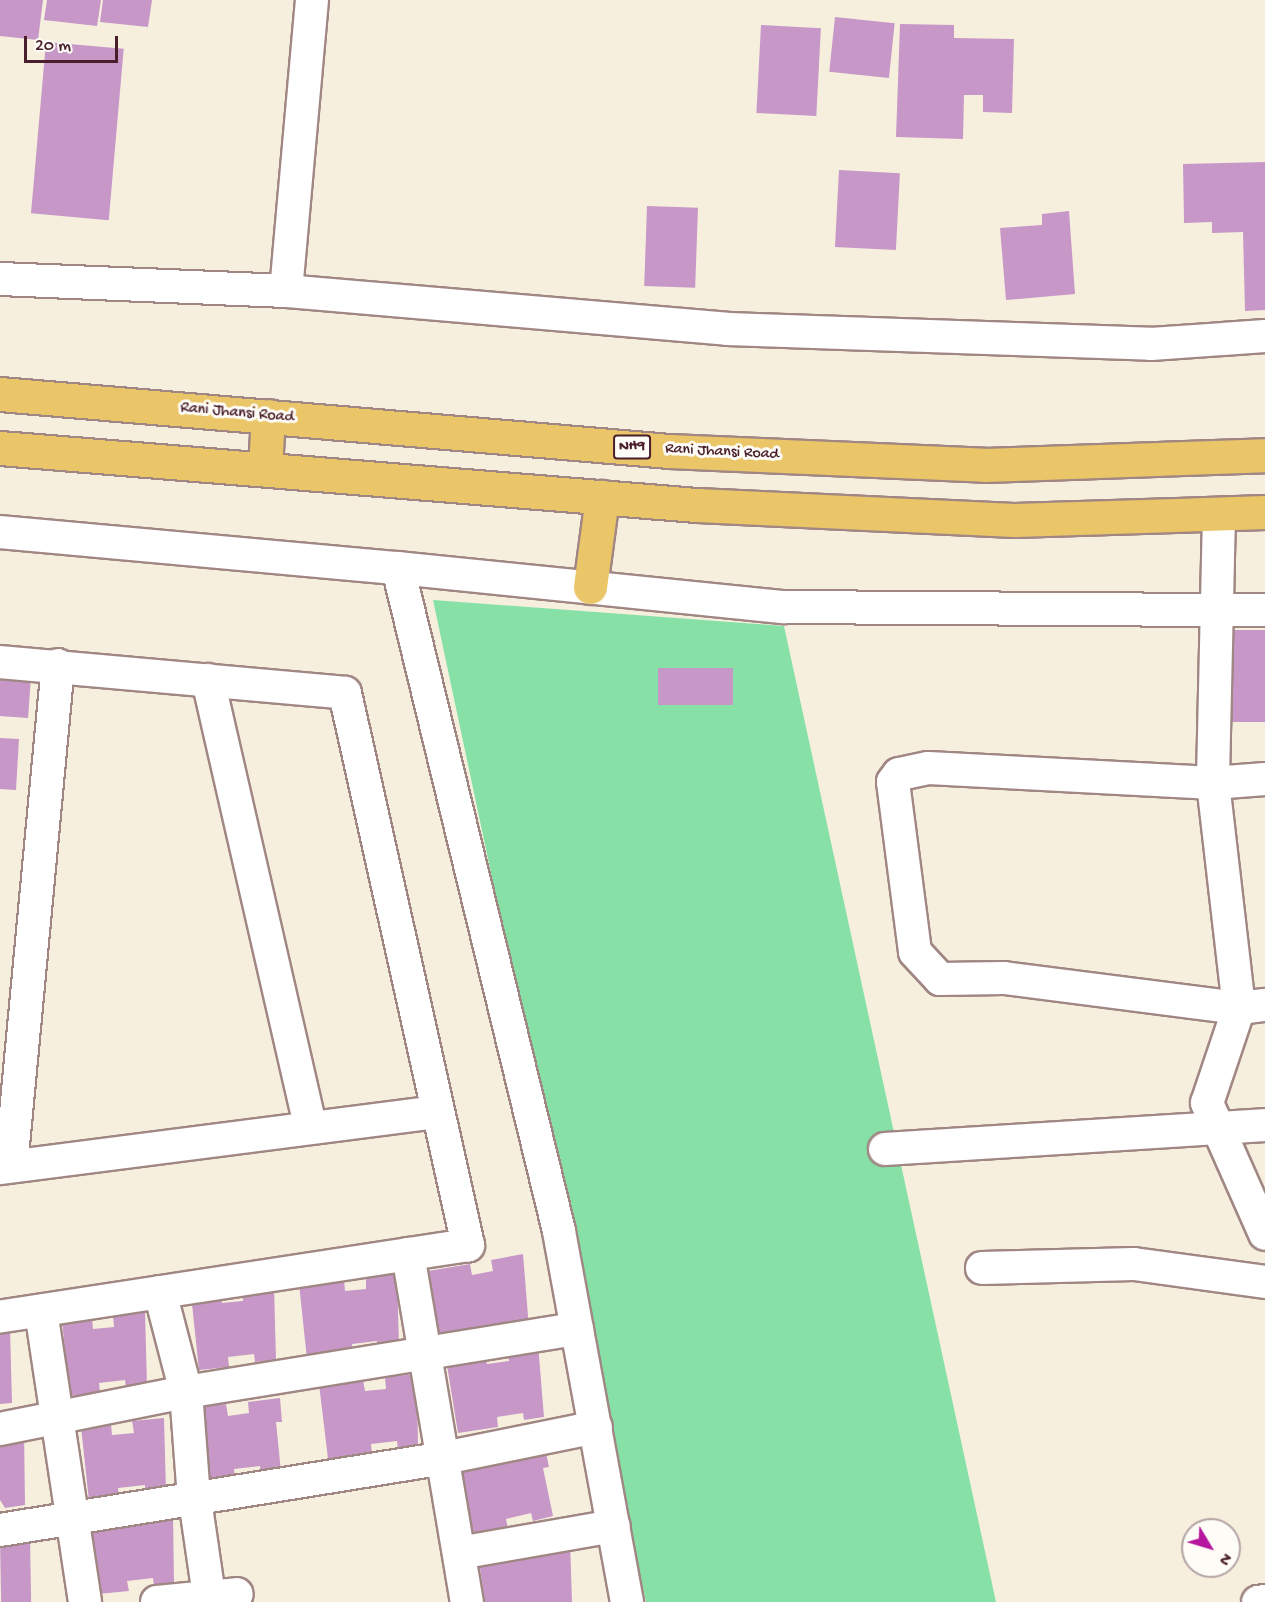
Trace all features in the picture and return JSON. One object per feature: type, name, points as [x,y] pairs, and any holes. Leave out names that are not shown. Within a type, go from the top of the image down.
[{"type":"highway","name":"Rani Jhansi Road","points":[[0,394],[669,451],[985,465],[1265,455]]},
{"type":"highway","points":[[266,469],[268,416]]},
{"type":"highway","points":[[374,479],[383,427]]},
{"type":"highway","points":[[0,448],[602,497],[1014,520],[1265,512]]},
{"type":"highway","points":[[590,587],[602,497]]},
{"type":"street","points":[[286,291],[312,0]]},
{"type":"street","points":[[0,279],[286,291],[728,329],[1151,344],[1265,336]]},
{"type":"street","points":[[1220,514],[1213,783],[1252,1006],[1207,1103],[1265,1234]]},
{"type":"street","points":[[0,532],[398,568],[783,607],[1216,613],[1265,610]]},
{"type":"street","points":[[398,568],[559,1231],[627,1602]]},
{"type":"street","points":[[0,663],[58,665],[345,693],[435,1112],[468,1245],[0,1317]]},
{"type":"street","points":[[58,665],[5,1167],[435,1112]]},
{"type":"street","points":[[208,680],[310,1127]]},
{"type":"street","points":[[1252,1006],[1004,978],[940,979],[915,952],[893,782],[899,774],[928,768],[1213,783],[1265,779]]},
{"type":"street","points":[[885,1149],[1217,1125],[1265,1125]]},
{"type":"street","points":[[408,1254],[423,1356],[444,1458],[467,1602]]},
{"type":"street","points":[[982,1268],[1134,1264],[1265,1282]]},
{"type":"street","points":[[157,1602],[218,1597],[195,1498],[186,1392],[160,1292]]},
{"type":"street","points":[[41,1311],[85,1602]]},
{"type":"street","points":[[0,1429],[58,1420],[186,1392],[423,1356],[577,1329]]},
{"type":"street","points":[[0,1530],[71,1516],[444,1458],[596,1427]]},
{"type":"street","points":[[459,1553],[614,1526]]},
{"type":"street","points":[[1258,1602],[1265,1601]]},
{"type":"green space","points":[[433,600],[784,626],[996,1602],[646,1602]]},
{"type":"building","points":[[0,0],[43,0],[38,40],[0,36]]},
{"type":"building","points":[[47,0],[101,0],[97,26],[44,20]]},
{"type":"building","points":[[103,0],[152,0],[148,27],[100,22]]},
{"type":"building","points":[[835,17],[895,23],[889,78],[829,72]]},
{"type":"building","points":[[900,24],[954,25],[954,38],[1014,39],[1012,113],[983,112],[983,95],[964,95],[963,139],[896,137]]},
{"type":"building","points":[[761,25],[821,28],[816,116],[756,113]]},
{"type":"building","points":[[46,42],[124,49],[109,220],[31,213]]},
{"type":"building","points":[[1265,162],[1265,310],[1245,311],[1243,232],[1212,233],[1212,222],[1184,223],[1183,164]]},
{"type":"building","points":[[839,170],[900,173],[896,250],[835,247]]},
{"type":"building","points":[[647,206],[698,208],[695,288],[644,286]]},
{"type":"building","points":[[1069,211],[1075,294],[1006,300],[1000,228],[1042,225],[1042,214]]},
{"type":"building","points":[[1227,630],[1265,630],[1265,722],[1227,722]]},
{"type":"building","points":[[658,668],[733,668],[733,705],[658,705]]},
{"type":"building","points":[[0,675],[31,677],[28,718],[0,716]]},
{"type":"building","points":[[0,738],[19,739],[16,790],[0,789]]},
{"type":"building","points":[[523,1254],[529,1328],[508,1332],[507,1324],[481,1328],[483,1338],[434,1346],[422,1272],[470,1264],[472,1275],[493,1271],[491,1260]]},
{"type":"building","points":[[397,1274],[399,1347],[378,1349],[377,1341],[352,1344],[353,1354],[307,1359],[299,1284],[344,1279],[345,1291],[366,1289],[366,1277]]},
{"type":"building","points":[[274,1286],[276,1360],[255,1362],[254,1354],[228,1357],[229,1367],[199,1370],[191,1295],[221,1292],[222,1303],[243,1301],[242,1289]]},
{"type":"building","points":[[145,1312],[147,1386],[126,1388],[125,1380],[99,1383],[100,1392],[70,1396],[62,1321],[92,1318],[93,1329],[114,1327],[113,1315]]},
{"type":"building","points":[[10,1329],[12,1403],[0,1404],[0,1330]]},
{"type":"building","points":[[538,1344],[544,1417],[524,1420],[523,1413],[497,1417],[498,1427],[458,1433],[446,1359],[485,1352],[487,1364],[509,1361],[507,1349]]},
{"type":"building","points":[[417,1374],[418,1447],[398,1450],[397,1441],[371,1444],[372,1455],[328,1459],[319,1384],[363,1380],[365,1391],[386,1389],[385,1377]]},
{"type":"building","points":[[280,1398],[282,1422],[276,1422],[281,1472],[261,1474],[260,1466],[234,1469],[235,1479],[205,1482],[197,1407],[226,1404],[228,1416],[249,1413],[248,1402]]},
{"type":"building","points":[[164,1418],[166,1491],[145,1494],[145,1485],[118,1488],[119,1498],[89,1501],[81,1427],[111,1424],[112,1435],[134,1433],[132,1421]]},
{"type":"building","points":[[24,1432],[25,1505],[5,1508],[0,1500],[0,1434]]},
{"type":"building","points":[[544,1443],[549,1467],[543,1468],[553,1516],[533,1521],[531,1513],[506,1519],[508,1528],[472,1536],[456,1463],[491,1455],[493,1466],[515,1462],[512,1450]]},
{"type":"building","points":[[173,1510],[174,1583],[154,1586],[153,1578],[127,1581],[129,1591],[98,1594],[90,1519],[119,1516],[121,1527],[142,1525],[141,1514]]},
{"type":"building","points":[[30,1537],[31,1602],[1,1602],[0,1538]]},
{"type":"building","points":[[570,1541],[572,1602],[485,1602],[478,1555],[516,1549],[518,1561],[539,1557],[538,1546]]}]
